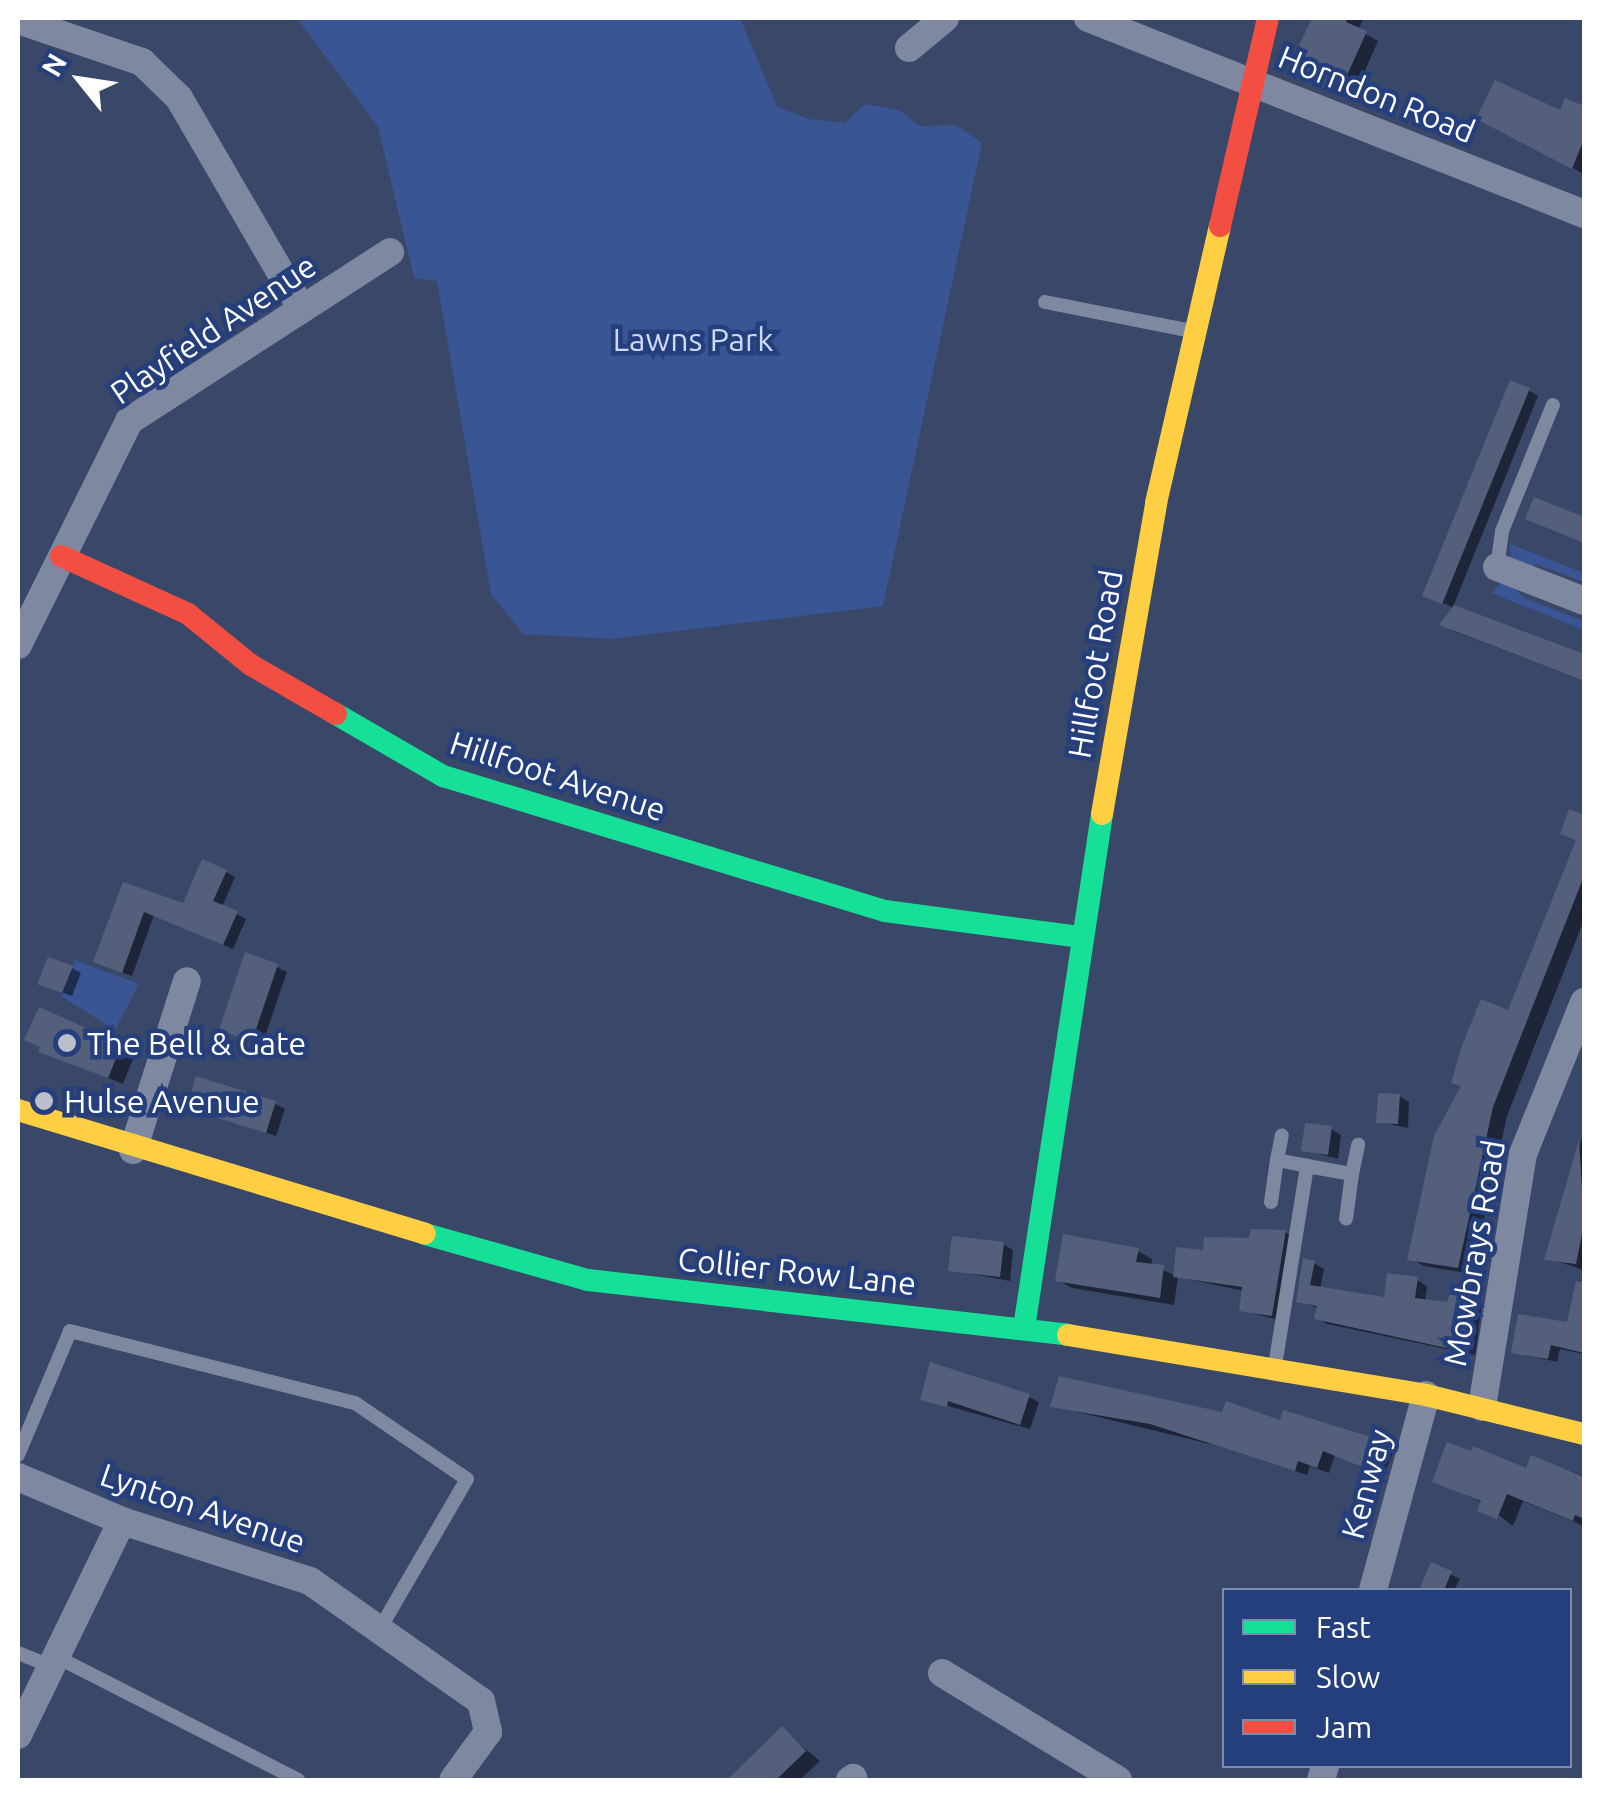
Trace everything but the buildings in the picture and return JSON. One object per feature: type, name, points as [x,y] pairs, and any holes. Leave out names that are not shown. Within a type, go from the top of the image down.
[{"type":"street","points":[[909,48],[945,18]]},
{"type":"street","name":"Horndon Road","points":[[1088,18],[1583,209]]},
{"type":"street","name":"Hillfoot Road","points":[[1024,1328],[1081,937],[1156,504],[1268,18]]},
{"type":"street","points":[[18,20],[142,62],[179,98],[302,309]]},
{"type":"street","name":"Playfield Avenue","points":[[18,645],[130,421],[390,252]]},
{"type":"street","name":"Hillfoot Avenue","points":[[62,556],[188,614],[266,675],[443,776],[885,910],[1081,937]]},
{"type":"street","points":[[1497,566],[1584,601]]},
{"type":"street","points":[[133,1150],[187,981]]},
{"type":"street","name":"Mowbrays Road","points":[[1482,1408],[1523,1154],[1584,1002]]},
{"type":"street","name":"Collier Row Lane","points":[[18,1110],[133,1150],[588,1280],[1024,1328],[1426,1395],[1584,1434]]},
{"type":"street","name":"Kenway","points":[[1374,1588],[1426,1395]]},
{"type":"street","name":"Lynton Avenue","points":[[18,1477],[122,1521],[310,1581],[481,1701],[488,1732],[452,1780]]},
{"type":"street","points":[[18,1735],[122,1521]]},
{"type":"street","points":[[942,1674],[1118,1780]]},
{"type":"lane","points":[[1045,302],[1194,332]]},
{"type":"lane","points":[[1497,566],[1502,531],[1553,405]]},
{"type":"lane","points":[[1271,1202],[1282,1135]]},
{"type":"lane","points":[[1346,1219],[1358,1145]]},
{"type":"lane","points":[[1277,1160],[1352,1174]]},
{"type":"lane","points":[[1274,1372],[1307,1166]]},
{"type":"lane","points":[[18,1455],[70,1331],[355,1403],[467,1480],[379,1630]]},
{"type":"lane","points":[[18,1652],[53,1661],[298,1780]]},
{"type":"green space","name":"Lawns Park","points":[[297,18],[740,18],[777,106],[808,119],[845,123],[865,104],[899,110],[920,126],[956,125],[982,143],[883,606],[612,639],[523,634],[491,594],[437,281],[414,278],[378,127]]},
{"type":"green space","points":[[1510,544],[1584,573],[1584,582],[1536,564],[1525,571],[1511,562]]},
{"type":"green space","points":[[1504,580],[1527,599],[1584,621],[1584,630],[1491,593]]},
{"type":"green space","points":[[75,960],[139,984],[115,1030],[61,996]]},
{"type":"traffic: fast","points":[[336,714],[443,776],[885,911],[1081,937]]},
{"type":"traffic: fast","points":[[1024,1328],[1102,814]]},
{"type":"traffic: fast","points":[[425,1234],[588,1280],[1068,1335]]},
{"type":"traffic: slow","points":[[1102,814],[1156,503],[1220,226]]},
{"type":"traffic: slow","points":[[18,1110],[425,1234]]},
{"type":"traffic: slow","points":[[1068,1335],[1426,1395],[1584,1434]]},
{"type":"traffic: jam","points":[[1220,226],[1268,18]]},
{"type":"traffic: jam","points":[[61,556],[188,614],[251,665],[336,714]]},
{"type":"place","name":"The Bell & Gate","points":[[67,1043]]},
{"type":"place","name":"Hulse Avenue","points":[[44,1101]]}]
